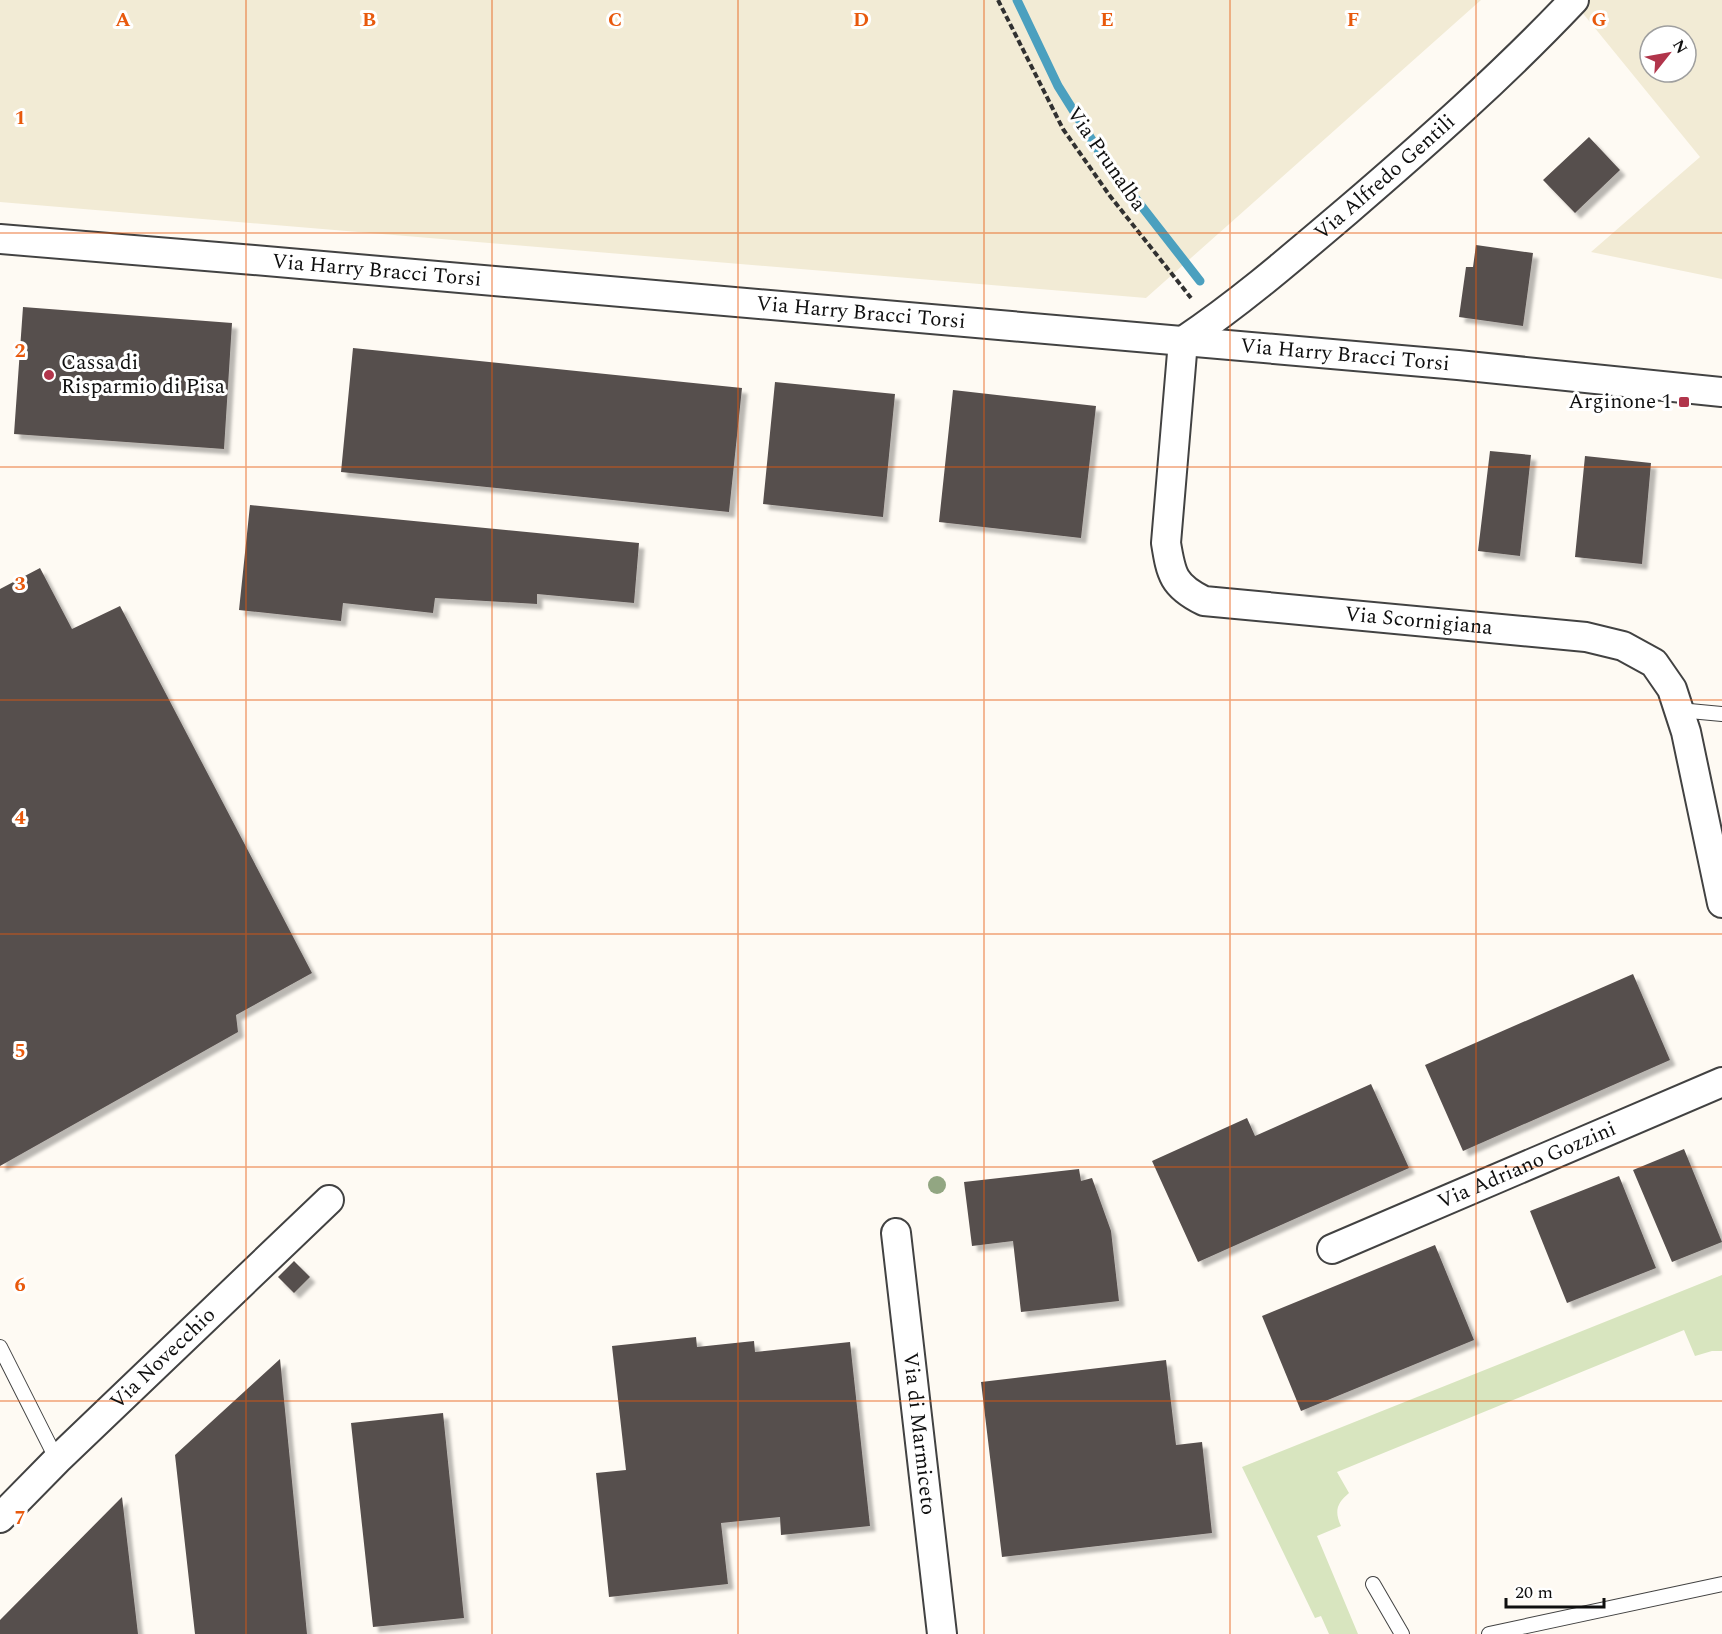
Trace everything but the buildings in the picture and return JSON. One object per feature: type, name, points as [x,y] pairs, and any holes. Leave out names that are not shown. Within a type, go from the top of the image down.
[{"type":"street","name":"Via Alfredo Gentili","points":[[1183,341],[1266,279],[1412,156],[1544,32],[1574,0]]},
{"type":"street","name":"Via Harry Bracci Torsi","points":[[0,239],[1458,364],[1722,392]]},
{"type":"street","name":"Via Scornigiana","points":[[1183,341],[1166,543],[1173,576],[1182,588],[1204,601],[1577,636],[1623,646],[1654,663],[1672,689],[1686,732],[1720,890]]},
{"type":"street","name":"Via Adriano Gozzini","points":[[1332,1249],[1722,1082]]},
{"type":"street","name":"Via Novecchio","points":[[0,1518],[57,1460],[329,1200]]},
{"type":"street","name":"Via di Marmiceto","points":[[896,1233],[942,1634]]},
{"type":"lane","points":[[1679,710],[1722,714]]},
{"type":"lane","points":[[0,1347],[57,1460]]},
{"type":"lane","points":[[1373,1584],[1402,1634]]},
{"type":"lane","points":[[1489,1634],[1722,1584]]},
{"type":"path","name":"Via Prunalba","points":[[998,0],[1063,129],[1110,196],[1210,322]]},
{"type":"shaded area","points":[[0,0],[1481,0],[1146,298],[0,202]]},
{"type":"shaded area","points":[[1572,0],[1722,0],[1722,279],[1591,252],[1700,157],[1640,84],[1698,84],[1698,24],[1638,24],[1638,81]]},
{"type":"green space","points":[[1722,1275],[1722,1351],[1712,1351],[1695,1356],[1684,1330],[1337,1472],[1349,1493],[1342,1500],[1337,1512],[1341,1526],[1317,1536],[1358,1634],[1329,1634],[1321,1616],[1315,1618],[1242,1467]]},
{"type":"waterway","points":[[1017,0],[1058,86],[1100,153],[1200,281]]},
{"type":"place","name":"Cassa di Risparmio di Pisa","points":[[49,375]]},
{"type":"place","name":"Arginone 1","points":[[1684,402]]}]
